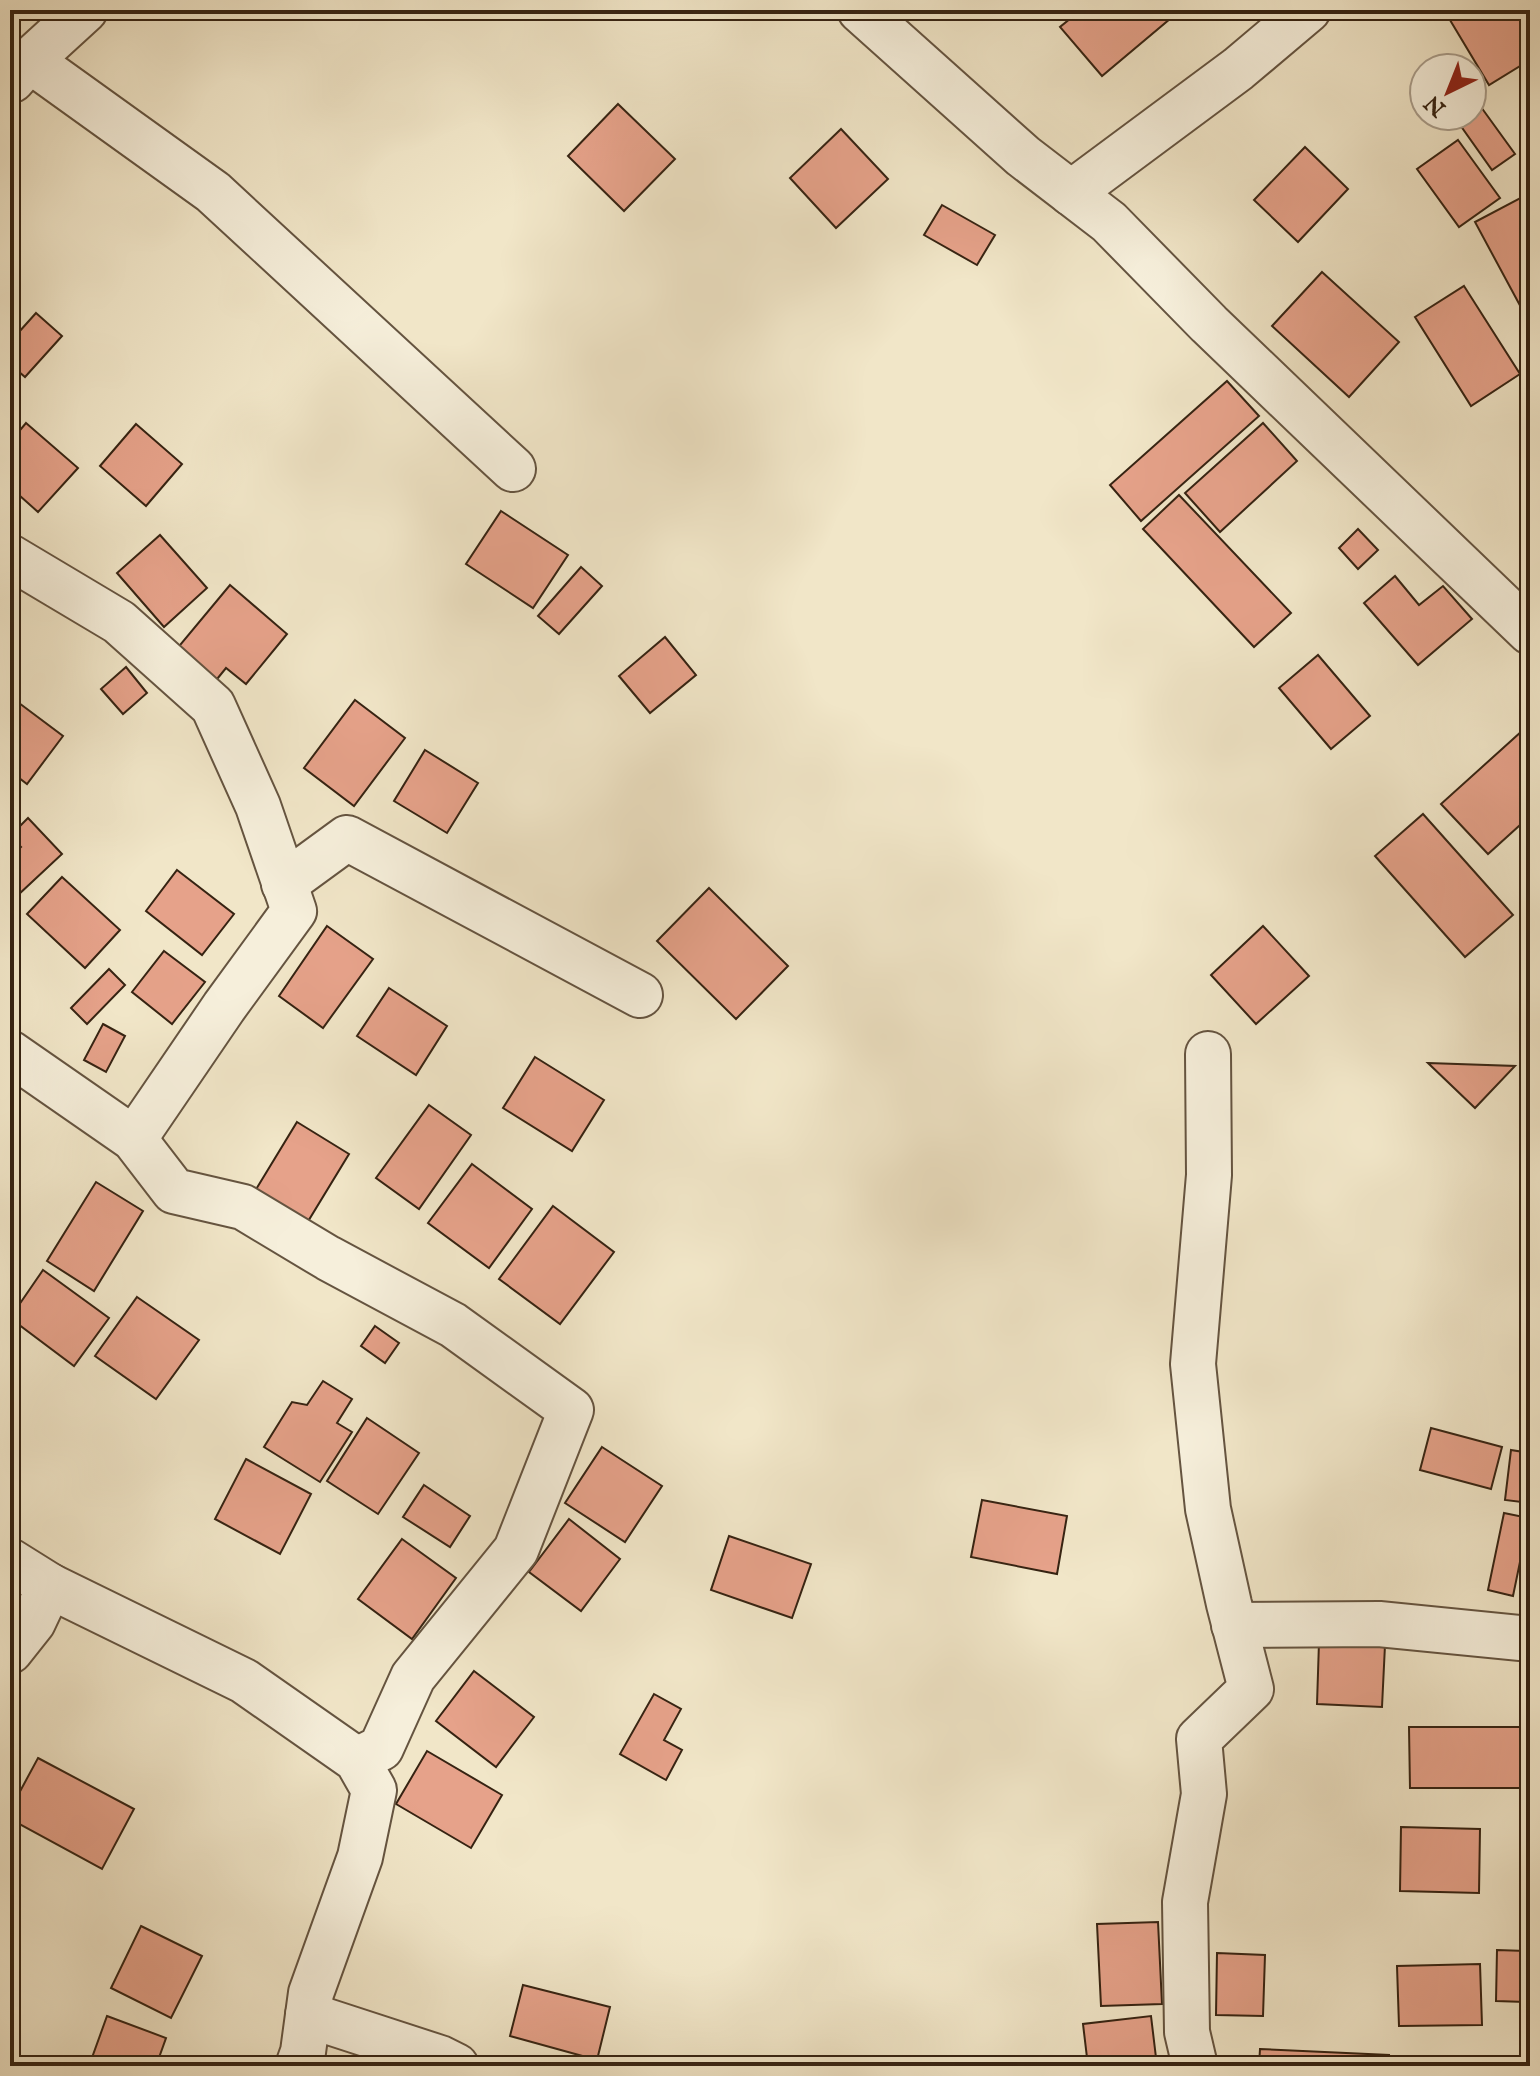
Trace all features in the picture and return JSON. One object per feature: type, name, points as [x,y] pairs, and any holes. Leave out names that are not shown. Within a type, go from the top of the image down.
[{"type":"street","points":[[18,73],[85,10]]},
{"type":"street","points":[[860,10],[1023,156],[1109,222],[1209,324],[1530,632]]},
{"type":"street","points":[[1071,193],[1238,69],[1308,10]]},
{"type":"street","points":[[18,73],[39,67],[213,192],[513,469]]},
{"type":"street","points":[[10,557],[119,622],[213,706],[258,806],[294,911],[134,1139]]},
{"type":"street","points":[[284,884],[347,838],[640,995]]},
{"type":"street","points":[[10,1053],[134,1139],[174,1191],[243,1207],[328,1258],[453,1325],[571,1410],[516,1550],[413,1677],[381,1748],[357,1760]]},
{"type":"street","points":[[1195,2066],[1187,2032],[1185,1902],[1204,1794],[1199,1739],[1251,1689],[1208,1509],[1193,1364],[1209,1175],[1208,1054]]},
{"type":"street","points":[[10,1561],[50,1586],[244,1681],[357,1760],[374,1790],[360,1857],[311,1993],[303,2052],[298,2066]]},
{"type":"street","points":[[10,1651],[33,1622],[50,1586]]},
{"type":"street","points":[[1234,1625],[1379,1624],[1530,1639]]},
{"type":"street","points":[[308,2015],[456,2066]]},
{"type":"building","points":[[1081,10],[1175,10],[1177,13],[1102,76],[1060,27]]},
{"type":"building","points":[[1444,10],[1524,10],[1530,19],[1530,60],[1489,85],[1488,52],[1469,52]]},
{"type":"building","points":[[618,104],[675,159],[624,211],[568,156]]},
{"type":"building","points":[[1488,117],[1515,154],[1492,170],[1465,132],[1488,132]]},
{"type":"building","points":[[841,129],[888,179],[836,228],[790,178]]},
{"type":"building","points":[[1458,140],[1500,198],[1459,227],[1417,169]]},
{"type":"building","points":[[1305,147],[1348,189],[1298,242],[1254,200]]},
{"type":"building","points":[[1530,193],[1530,324],[1475,222]]},
{"type":"building","points":[[942,205],[995,235],[977,265],[924,235]]},
{"type":"building","points":[[1322,272],[1399,342],[1349,397],[1272,326]]},
{"type":"building","points":[[1464,286],[1520,374],[1471,406],[1415,317]]},
{"type":"building","points":[[36,313],[62,336],[25,377],[10,364],[10,342]]},
{"type":"building","points":[[1227,381],[1259,416],[1141,521],[1110,485]]},
{"type":"building","points":[[26,423],[78,468],[38,512],[10,487],[10,442]]},
{"type":"building","points":[[1263,423],[1297,461],[1220,532],[1185,493]]},
{"type":"building","points":[[136,424],[182,464],[146,506],[100,466]]},
{"type":"building","points":[[1179,495],[1291,613],[1254,647],[1143,529]]},
{"type":"building","points":[[501,511],[568,555],[533,608],[466,564]]},
{"type":"building","points":[[1358,529],[1378,550],[1358,569],[1339,548]]},
{"type":"building","points":[[160,535],[207,588],[164,627],[117,573]]},
{"type":"building","points":[[581,567],[602,586],[559,634],[538,616]]},
{"type":"building","points":[[1395,576],[1419,605],[1443,586],[1472,619],[1418,665],[1364,603]]},
{"type":"building","points":[[230,585],[287,634],[246,684],[226,668],[209,689],[170,657]]},
{"type":"building","points":[[665,637],[696,675],[650,713],[619,676]]},
{"type":"building","points":[[1318,655],[1370,716],[1331,749],[1279,688]]},
{"type":"building","points":[[126,667],[147,693],[123,714],[101,689]]},
{"type":"building","points":[[11,697],[63,736],[27,784],[10,771]]},
{"type":"building","points":[[355,700],[405,738],[354,806],[304,768]]},
{"type":"building","points":[[1522,731],[1530,740],[1530,816],[1488,854],[1441,804]]},
{"type":"building","points":[[425,750],[478,783],[447,833],[394,801]]},
{"type":"building","points":[[1423,814],[1513,915],[1465,957],[1375,856]]},
{"type":"building","points":[[28,818],[62,854],[18,895],[10,887],[10,857],[21,847],[10,836]]},
{"type":"building","points":[[177,870],[234,914],[202,955],[146,911]]},
{"type":"building","points":[[62,877],[120,930],[85,968],[27,914]]},
{"type":"building","points":[[709,888],[788,966],[736,1019],[657,941]]},
{"type":"building","points":[[327,926],[373,959],[323,1028],[279,996]]},
{"type":"building","points":[[1263,926],[1309,976],[1256,1024],[1211,975]]},
{"type":"building","points":[[164,951],[205,982],[172,1024],[132,992]]},
{"type":"building","points":[[109,969],[125,985],[87,1024],[71,1008]]},
{"type":"building","points":[[389,988],[447,1026],[416,1075],[357,1036]]},
{"type":"building","points":[[103,1024],[125,1036],[106,1072],[84,1060]]},
{"type":"building","points":[[535,1057],[604,1100],[572,1151],[503,1108]]},
{"type":"building","points":[[1428,1063],[1515,1066],[1475,1108]]},
{"type":"building","points":[[429,1105],[471,1135],[419,1209],[376,1178]]},
{"type":"building","points":[[297,1122],[349,1154],[307,1223],[255,1191]]},
{"type":"building","points":[[472,1164],[532,1209],[489,1268],[428,1223]]},
{"type":"building","points":[[96,1182],[143,1211],[94,1291],[47,1261]]},
{"type":"building","points":[[553,1206],[614,1252],[560,1324],[499,1279]]},
{"type":"building","points":[[43,1270],[109,1318],[74,1366],[10,1318]]},
{"type":"building","points":[[137,1297],[199,1340],[156,1399],[95,1356]]},
{"type":"building","points":[[375,1326],[399,1343],[385,1363],[361,1346]]},
{"type":"building","points":[[323,1381],[352,1399],[337,1423],[352,1432],[320,1482],[264,1447],[292,1402],[307,1405]]},
{"type":"building","points":[[367,1418],[419,1453],[378,1514],[327,1481]]},
{"type":"building","points":[[1431,1428],[1502,1447],[1491,1489],[1420,1470]]},
{"type":"building","points":[[602,1447],[662,1486],[625,1542],[565,1503]]},
{"type":"building","points":[[1511,1450],[1530,1453],[1530,1503],[1505,1500]]},
{"type":"building","points":[[246,1459],[311,1494],[280,1554],[215,1519]]},
{"type":"building","points":[[424,1485],[470,1516],[450,1547],[403,1517]]},
{"type":"building","points":[[982,1500],[1067,1516],[1057,1574],[971,1557]]},
{"type":"building","points":[[1504,1513],[1529,1518],[1513,1596],[1488,1590]]},
{"type":"building","points":[[569,1519],[620,1559],[581,1611],[529,1572]]},
{"type":"building","points":[[729,1536],[811,1564],[792,1618],[711,1590]]},
{"type":"building","points":[[402,1539],[456,1578],[412,1639],[358,1599]]},
{"type":"building","points":[[1319,1642],[1385,1645],[1382,1707],[1317,1704]]},
{"type":"building","points":[[474,1671],[534,1717],[496,1767],[436,1721]]},
{"type":"building","points":[[654,1694],[681,1709],[664,1740],[682,1750],[666,1780],[620,1754]]},
{"type":"building","points":[[1409,1727],[1530,1727],[1530,1788],[1410,1788]]},
{"type":"building","points":[[427,1751],[502,1795],[471,1848],[396,1804]]},
{"type":"building","points":[[38,1758],[134,1809],[102,1869],[10,1819],[10,1810]]},
{"type":"building","points":[[1401,1827],[1480,1829],[1479,1893],[1400,1891]]},
{"type":"building","points":[[1158,1922],[1162,2004],[1101,2006],[1097,1924]]},
{"type":"building","points":[[141,1926],[202,1956],[171,2018],[111,1988]]},
{"type":"building","points":[[1497,1950],[1530,1951],[1530,2002],[1496,2001]]},
{"type":"building","points":[[1217,1953],[1265,1955],[1263,2016],[1216,2015]]},
{"type":"building","points":[[1480,1964],[1482,2025],[1399,2026],[1397,1966]]},
{"type":"building","points":[[523,1985],[610,2007],[597,2060],[510,2036]]},
{"type":"building","points":[[107,2016],[166,2038],[156,2066],[89,2066]]},
{"type":"building","points":[[1151,2016],[1157,2066],[1088,2066],[1083,2024]]},
{"type":"building","points":[[1260,2049],[1389,2055],[1388,2066],[1259,2066]]}]
